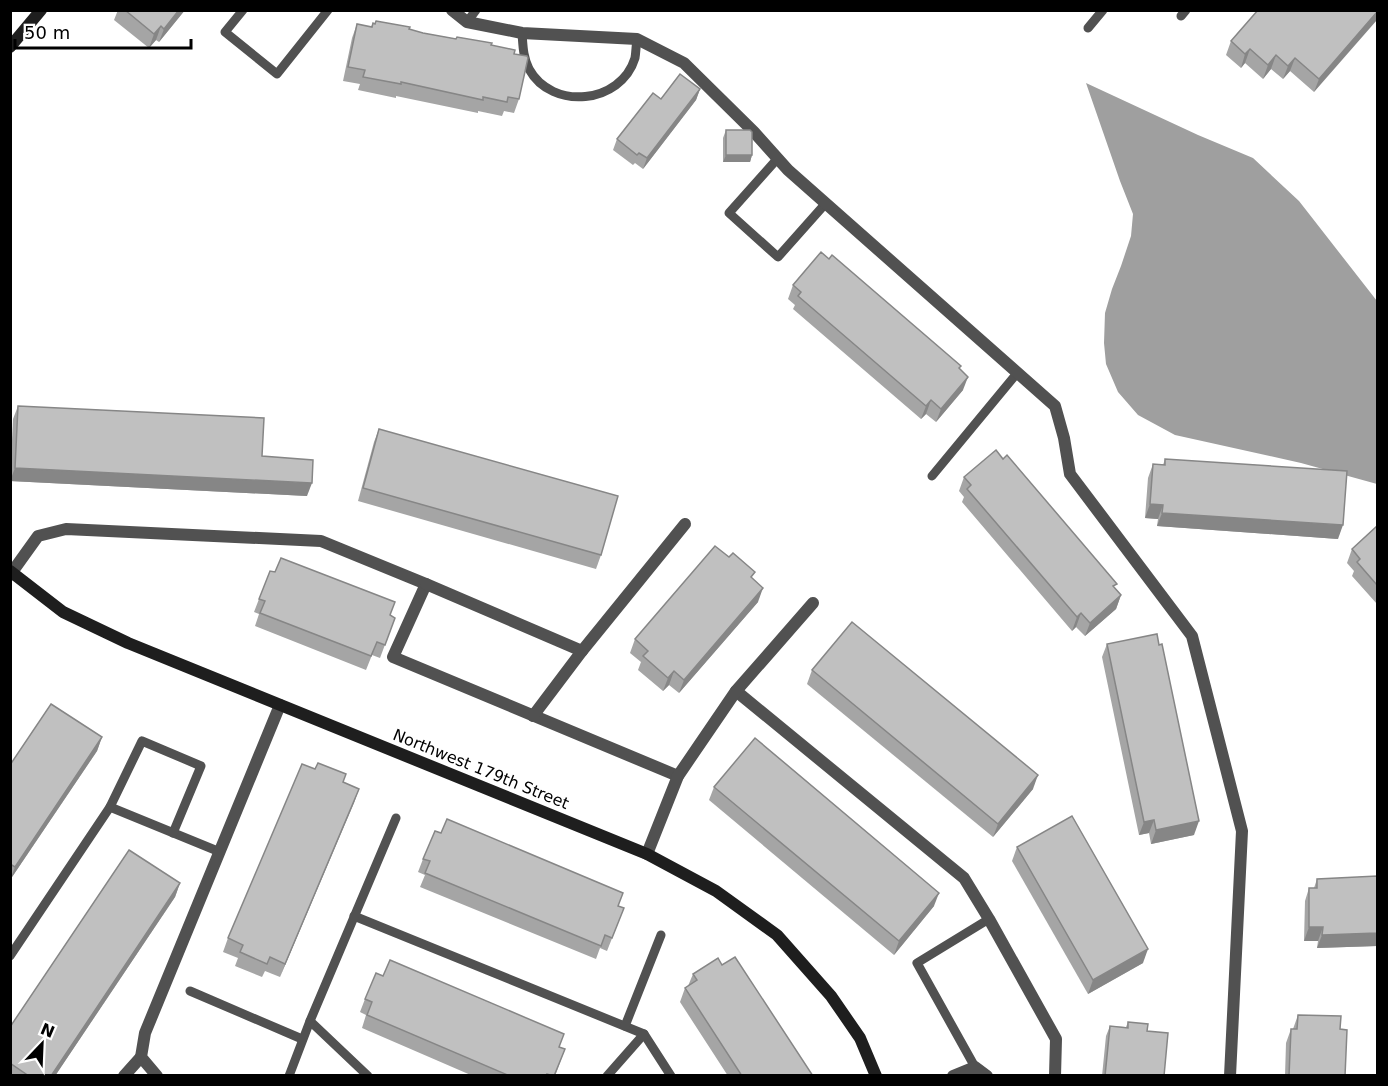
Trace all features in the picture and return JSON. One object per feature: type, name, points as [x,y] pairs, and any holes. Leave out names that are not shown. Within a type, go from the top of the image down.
[{"type":"street","points":[[10,48],[41,10]]},
{"type":"street","points":[[452,10],[467,22],[522,33],[637,39],[684,63],[754,132],[788,170],[1055,406],[1064,438],[1070,474],[1192,636],[1242,831],[1230,1076]]},
{"type":"street","points":[[533,716],[582,651],[685,524]]},
{"type":"street","points":[[11,573],[39,536],[66,528],[321,541],[582,651]]},
{"type":"street","name":"Northwest 179th Street","points":[[11,573],[63,612],[128,643],[647,854],[716,891],[777,935],[831,996],[861,1038],[876,1076]]},
{"type":"street","points":[[426,584],[393,657],[678,776]]},
{"type":"street","points":[[647,854],[678,776],[736,691],[813,603]]},
{"type":"street","points":[[736,691],[964,878],[1056,1039],[1055,1076]]},
{"type":"street","points":[[124,1076],[141,1057],[145,1033],[280,705]]},
{"type":"street","points":[[141,1057],[157,1076]]},
{"type":"street","points":[[952,1076],[975,1067],[987,1076]]},
{"type":"lane","points":[[243,10],[225,32],[277,74],[328,10]]},
{"type":"lane","points":[[467,22],[476,10]]},
{"type":"lane","points":[[1088,28],[1103,10]]},
{"type":"lane","points":[[522,33],[523,52],[530,69],[542,84],[558,94],[576,98],[595,96],[612,88],[626,75],[635,58],[637,39]]},
{"type":"lane","points":[[778,158],[729,213],[778,257],[826,203]]},
{"type":"lane","points":[[933,476],[1018,372]]},
{"type":"lane","points":[[10,956],[110,807],[142,741],[201,766],[173,833]]},
{"type":"lane","points":[[110,807],[220,852]]},
{"type":"lane","points":[[289,1076],[396,818]]},
{"type":"lane","points":[[354,916],[644,1034],[671,1076]]},
{"type":"lane","points":[[975,1067],[917,963],[989,919]]},
{"type":"lane","points":[[624,1026],[661,935]]},
{"type":"lane","points":[[190,991],[303,1039]]},
{"type":"lane","points":[[310,1021],[368,1076]]},
{"type":"lane","points":[[607,1076],[644,1034]]},
{"type":"shaded area","points":[[1086,83],[1253,158],[1299,201],[1377,301],[1377,484],[1301,463],[1175,435],[1138,415],[1118,392],[1106,364],[1105,313],[1131,236],[1133,214]]},
{"type":"building","points":[[125,10],[179,10],[164,29],[161,26],[154,34]]},
{"type":"building","points":[[1258,10],[1377,10],[1377,12],[1319,79],[1295,58],[1288,66],[1276,55],[1268,65],[1250,49],[1245,54],[1231,41]]},
{"type":"building","points":[[376,21],[410,27],[409,29],[423,33],[492,43],[491,45],[515,50],[514,54],[527,56],[519,99],[508,97],[507,102],[483,97],[483,100],[401,82],[401,84],[363,77],[365,70],[348,67],[357,24],[372,27]]},
{"type":"building","points":[[680,74],[700,89],[647,158],[639,153],[637,155],[617,139],[653,93],[661,99]]},
{"type":"building","points":[[726,130],[750,130],[752,132],[752,155],[726,155]]},
{"type":"building","points":[[821,252],[829,259],[832,255],[961,366],[959,368],[968,377],[941,409],[931,400],[926,406],[798,296],[801,292],[793,285]]},
{"type":"building","points":[[18,406],[264,418],[262,456],[313,460],[312,483],[15,468]]},
{"type":"building","points":[[379,429],[618,496],[601,555],[363,488]]},
{"type":"building","points":[[996,450],[1003,459],[1007,455],[1117,584],[1113,586],[1121,595],[1090,623],[1081,613],[1077,617],[967,489],[971,485],[964,477]]},
{"type":"building","points":[[1165,459],[1347,471],[1343,525],[1162,513],[1163,505],[1150,504],[1153,464],[1165,465]]},
{"type":"building","points":[[1377,526],[1377,585],[1357,562],[1360,559],[1352,549]]},
{"type":"building","points":[[715,546],[729,557],[733,553],[755,572],[751,577],[763,588],[684,680],[674,671],[668,678],[643,656],[648,651],[635,639]]},
{"type":"building","points":[[281,558],[395,602],[390,615],[395,618],[385,645],[377,642],[371,656],[260,613],[265,601],[259,599],[270,571],[275,572]]},
{"type":"building","points":[[852,622],[1038,775],[998,824],[812,670]]},
{"type":"building","points":[[1157,634],[1159,645],[1162,644],[1199,821],[1156,830],[1154,820],[1144,822],[1107,644]]},
{"type":"building","points":[[51,704],[102,737],[15,867],[10,864],[10,765]]},
{"type":"building","points":[[755,738],[939,893],[899,941],[714,787]]},
{"type":"building","points":[[318,763],[346,774],[343,782],[359,789],[285,964],[270,957],[267,964],[240,952],[243,945],[228,938],[302,764],[315,769]]},
{"type":"building","points":[[1072,816],[1148,949],[1093,980],[1017,847]]},
{"type":"building","points":[[447,819],[623,893],[618,906],[624,908],[612,938],[605,935],[601,946],[425,873],[430,861],[423,859],[435,831],[441,833]]},
{"type":"building","points":[[129,850],[180,883],[51,1076],[29,1076],[10,1063],[10,1027]]},
{"type":"building","points":[[1377,876],[1377,933],[1322,935],[1323,927],[1309,927],[1309,888],[1317,888],[1317,879]]},
{"type":"building","points":[[735,957],[813,1076],[742,1076],[685,988],[697,980],[693,974],[718,958],[722,965]]},
{"type":"building","points":[[390,960],[564,1034],[559,1047],[565,1049],[554,1076],[547,1074],[547,1076],[510,1076],[367,1015],[372,1002],[365,999],[376,973],[383,976]]},
{"type":"building","points":[[1298,1015],[1341,1016],[1340,1029],[1347,1030],[1345,1076],[1289,1076],[1291,1029],[1297,1029]]},
{"type":"building","points":[[1128,1022],[1148,1024],[1147,1031],[1168,1033],[1164,1076],[1105,1076],[1110,1026],[1128,1028]]}]
